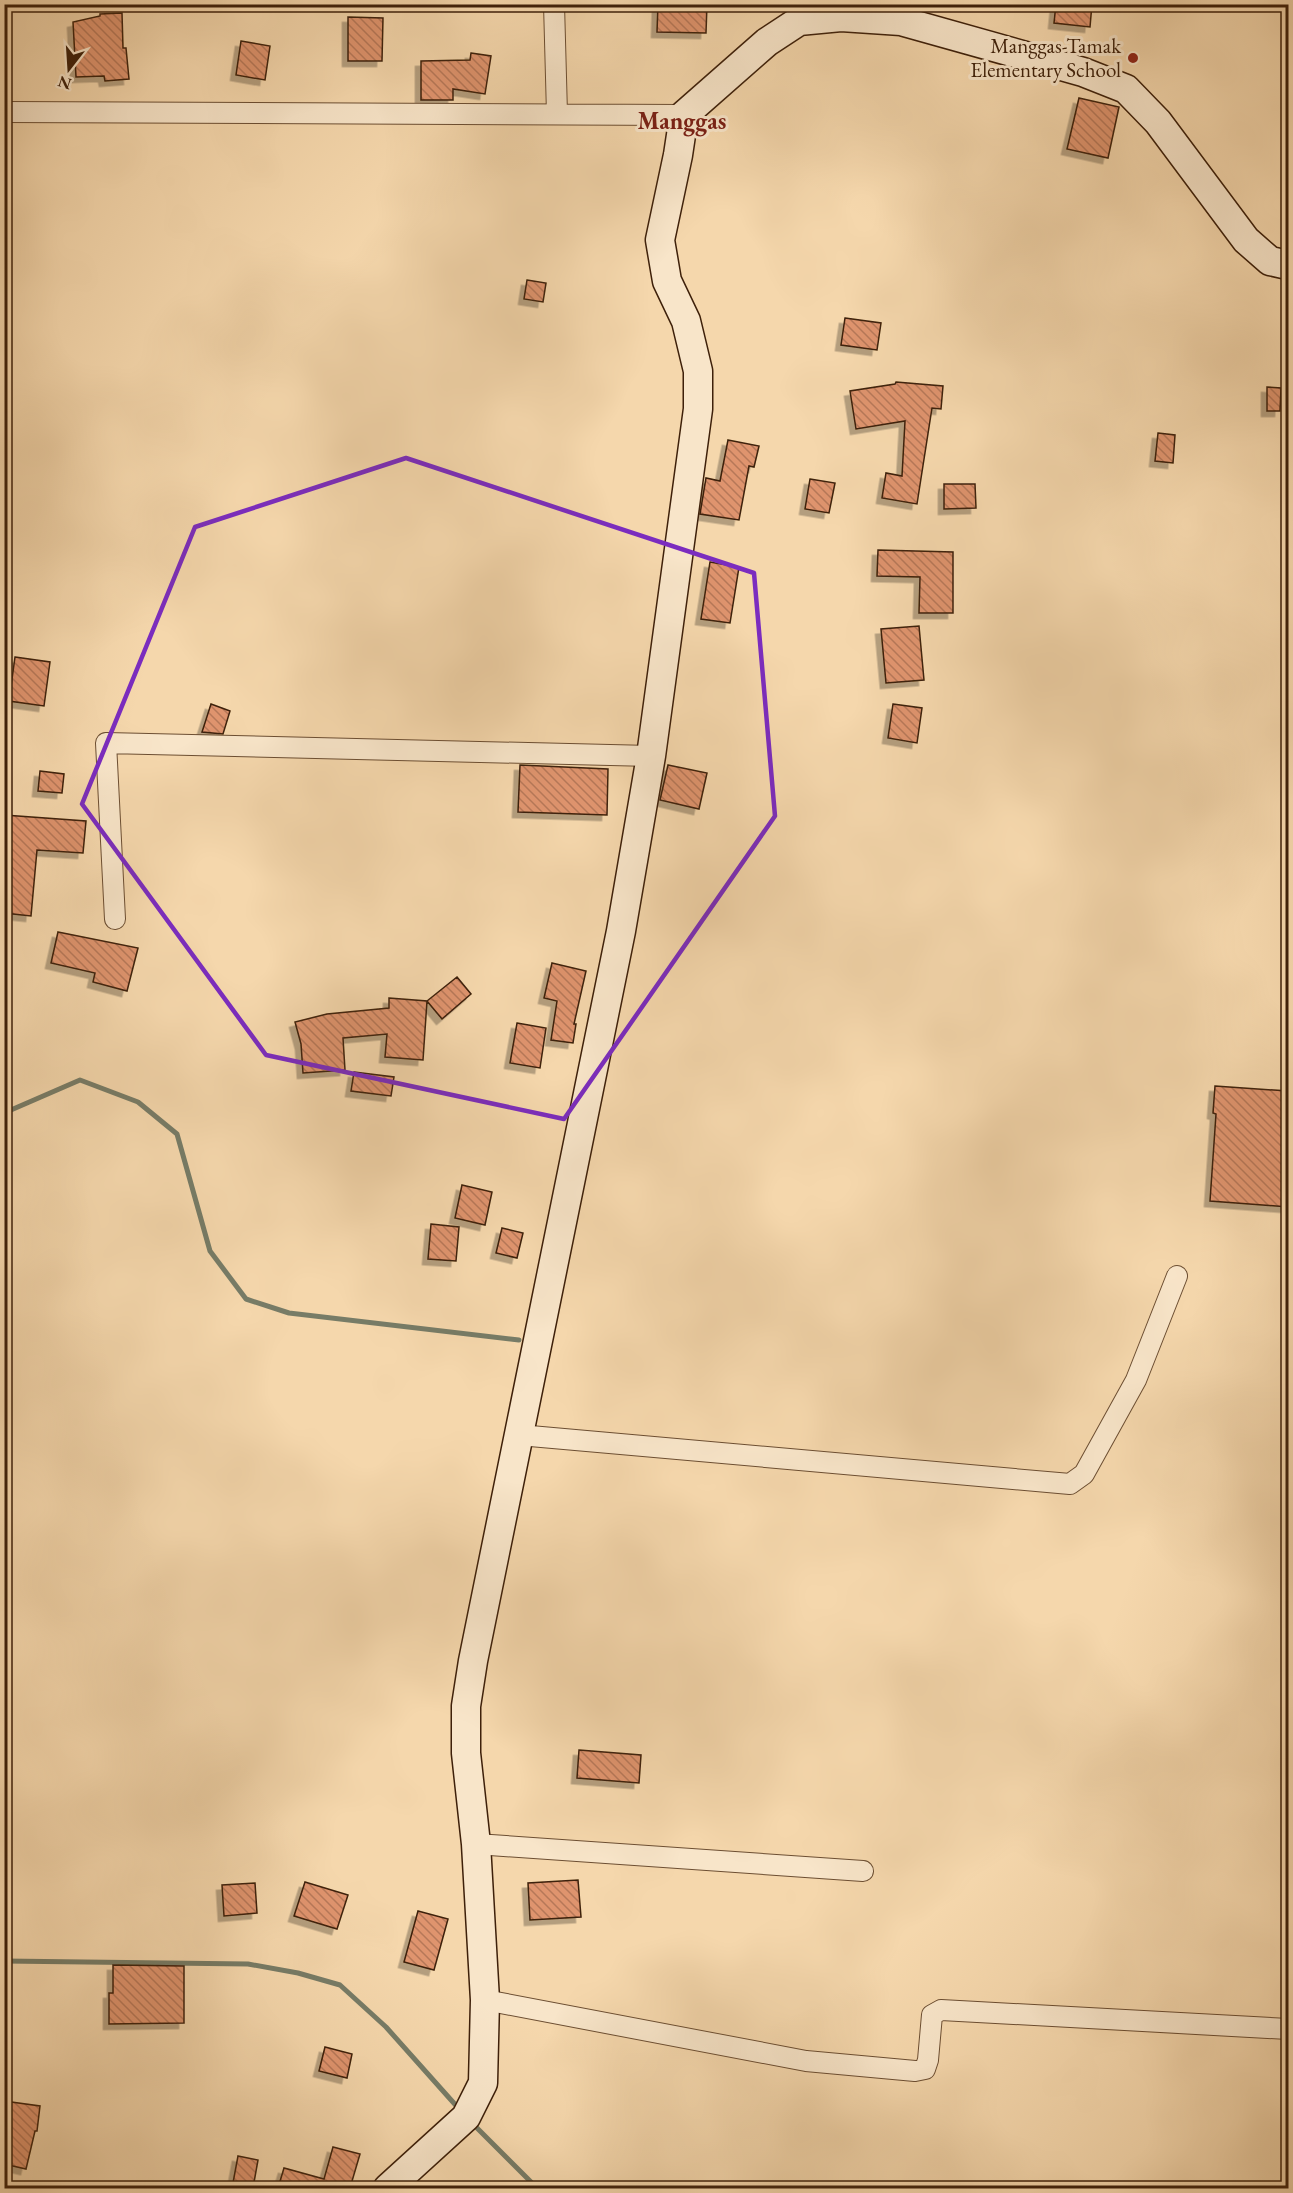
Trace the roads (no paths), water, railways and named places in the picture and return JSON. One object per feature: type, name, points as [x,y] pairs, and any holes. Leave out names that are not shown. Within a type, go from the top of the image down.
[{"type":"street","points":[[554,4],[557,114]]},
{"type":"street","points":[[388,2188],[466,2117],[483,2083],[485,2000],[476,1844],[466,1753],[466,1706],[621,931],[651,756],[698,408],[698,371],[686,321],[667,281],[660,240],[684,115],[767,42],[799,21],[841,17],[901,21],[1083,72],[1126,88],[1158,122],[1246,240],[1270,261],[1288,266]]},
{"type":"street","points":[[4,112],[684,115]]},
{"type":"street","points":[[115,920],[106,743],[651,756]]},
{"type":"street","points":[[519,1435],[1070,1484],[1084,1474],[1136,1380],[1177,1276]]},
{"type":"street","points":[[476,1844],[863,1871]]},
{"type":"street","points":[[485,2000],[806,2061],[915,2071],[925,2069],[928,2060],[932,2015],[941,2010],[1288,2029]]},
{"type":"waterway","points":[[4,1113],[80,1080],[138,1102],[177,1134],[210,1251],[246,1299],[289,1313],[519,1340]]},
{"type":"waterway","points":[[4,1961],[248,1964],[298,1973],[340,1985],[386,2027],[460,2110]]},
{"type":"waterway","points":[[473,2124],[537,2188]]},
{"type":"place","name":"Manggas-Tamak Elementary School","points":[[1133,58]]},
{"type":"district","name":"Manggas","points":[[682,121]]}]
